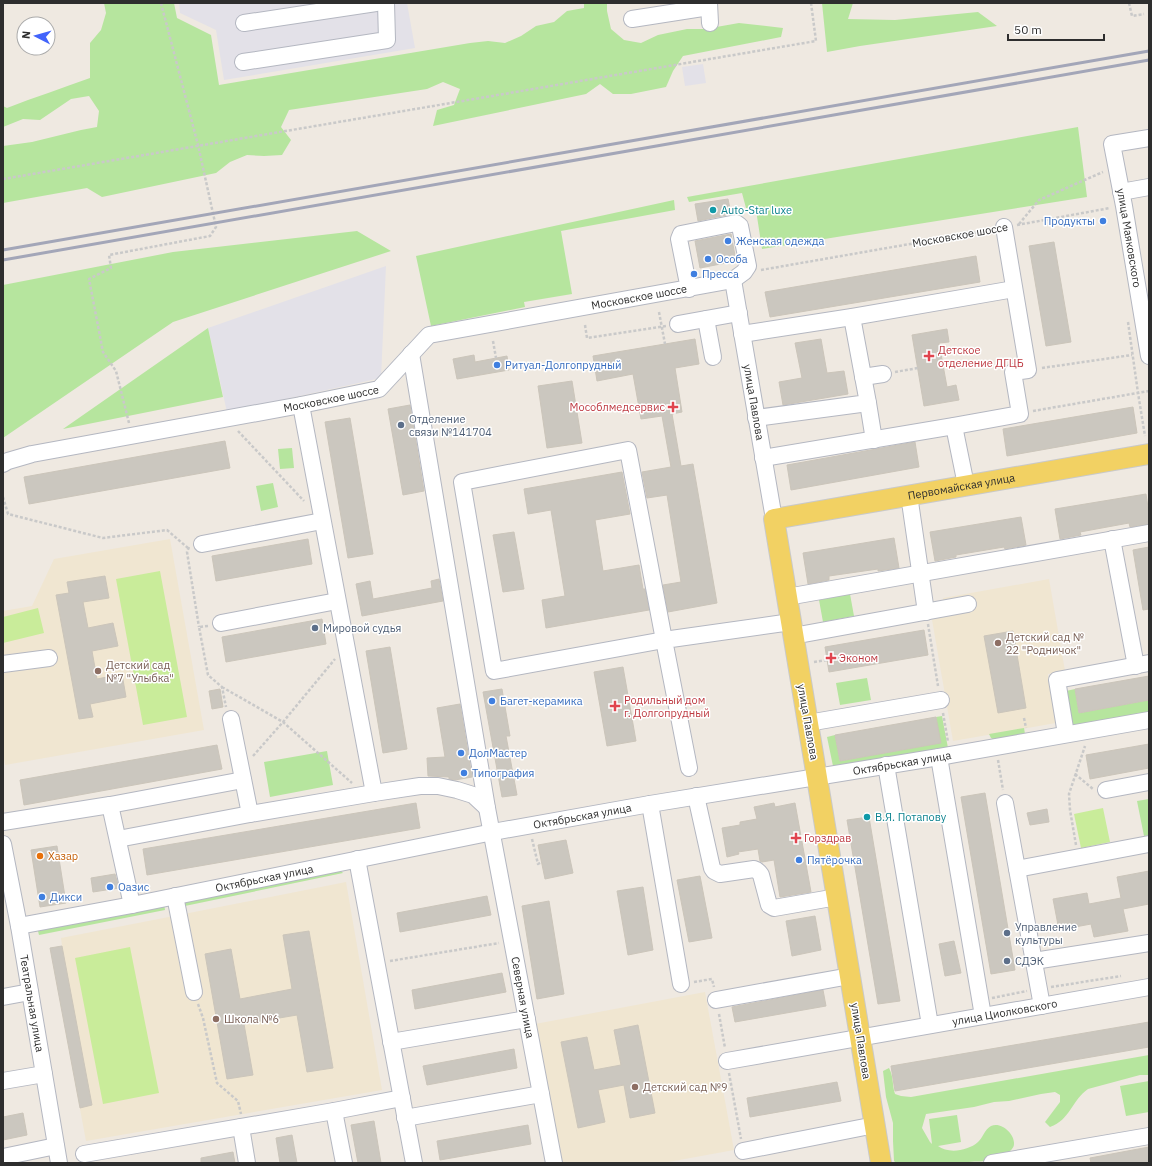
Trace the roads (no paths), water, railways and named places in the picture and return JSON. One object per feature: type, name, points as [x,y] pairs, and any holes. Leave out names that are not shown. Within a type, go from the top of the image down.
[{"type":"main road","name":"Первомайская улица","points":[[774,518],[1149,454]]},
{"type":"main road","name":"улица Павлова","points":[[774,518],[881,1163]]},
{"type":"street","points":[[244,23],[376,3]]},
{"type":"street","points":[[243,62],[387,40],[386,3]]},
{"type":"street","points":[[632,19],[709,11]]},
{"type":"street","name":"улица Маяковского","points":[[1149,138],[1112,144],[1122,199],[1144,298],[1149,356]]},
{"type":"street","points":[[1122,199],[1149,187]]},
{"type":"street","points":[[689,289],[679,239],[681,234],[736,224],[740,226],[742,231],[748,266],[744,272],[733,280]]},
{"type":"street","points":[[763,458],[1020,414],[1013,372],[1028,370],[1014,289],[1011,226]]},
{"type":"street","name":"Московское шоссе","points":[[3,464],[8,461],[32,454],[379,390],[429,335],[733,280]]},
{"type":"street","name":"улица Павлова","points":[[733,280],[774,518]]},
{"type":"street","points":[[742,334],[1014,289]]},
{"type":"street","points":[[678,324],[739,313]]},
{"type":"street","points":[[852,317],[874,440]]},
{"type":"street","points":[[706,319],[713,357]]},
{"type":"street","name":"Северная улица","points":[[411,354],[492,832],[554,1163]]},
{"type":"street","points":[[863,376],[883,374]]},
{"type":"street","points":[[756,418],[868,403]]},
{"type":"street","points":[[300,405],[346,646],[367,794]]},
{"type":"street","points":[[954,426],[966,485]]},
{"type":"street","points":[[689,768],[664,640],[628,450],[462,482],[494,671],[664,640],[792,629],[926,612],[968,604]]},
{"type":"street","points":[[909,495],[926,612]]},
{"type":"street","points":[[195,546],[322,521]]},
{"type":"street","points":[[787,597],[1149,533]]},
{"type":"street","points":[[1066,734],[1057,680],[1142,665],[1112,540]]},
{"type":"street","points":[[221,623],[337,601]]},
{"type":"street","points":[[3,664],[49,658]]},
{"type":"street","points":[[808,723],[941,700]]},
{"type":"street","points":[[231,718],[250,814]]},
{"type":"street","name":"Октябрьская улица","points":[[13,917],[132,904],[492,832],[696,796],[886,765],[944,751],[1066,734],[1149,720]]},
{"type":"street","points":[[944,751],[982,1008]]},
{"type":"street","points":[[886,765],[930,1025]]},
{"type":"street","points":[[3,822],[110,805],[242,774]]},
{"type":"street","points":[[1106,790],[1149,782]]},
{"type":"street","points":[[118,839],[250,814],[420,786],[438,786],[473,795],[488,808]]},
{"type":"street","points":[[696,796],[712,868],[714,871],[720,874],[754,869],[757,870],[761,875],[769,905],[774,908],[837,897]]},
{"type":"street","points":[[1005,803],[1042,1006]]},
{"type":"street","points":[[650,804],[681,984]]},
{"type":"street","points":[[110,805],[132,904]]},
{"type":"street","name":"Театральная улица","points":[[3,844],[13,917],[30,992],[59,1163]]},
{"type":"street","points":[[1017,869],[1149,844]]},
{"type":"street","points":[[357,859],[414,1163]]},
{"type":"street","points":[[175,896],[194,992]]},
{"type":"street","points":[[1034,961],[1149,943]]},
{"type":"street","points":[[716,1000],[850,976]]},
{"type":"street","name":"улица Циолковского","points":[[727,1061],[930,1025],[982,1008],[1042,1006],[1149,987]]},
{"type":"street","points":[[3,997],[30,992]]},
{"type":"street","points":[[391,1042],[527,1019]]},
{"type":"street","points":[[3,1081],[44,1074]]},
{"type":"street","points":[[406,1118],[541,1094]]},
{"type":"street","points":[[84,1154],[402,1098]]},
{"type":"street","points":[[334,1111],[344,1163]]},
{"type":"street","points":[[743,1151],[875,1125]]},
{"type":"street","points":[[243,1126],[247,1163]]},
{"type":"street","points":[[992,1163],[1036,1159],[1149,1136]]},
{"type":"street","points":[[3,1157],[56,1146]]},
{"type":"railway","points":[[3,250],[1149,51]]},
{"type":"railway","points":[[3,260],[1149,60]]},
{"type":"place","name":"Auto-Star luxe","points":[[713,210]]},
{"type":"place","name":"Продукты","points":[[1103,221]]},
{"type":"place","name":"Женская одежда","points":[[728,241]]},
{"type":"place","name":"Особа","points":[[708,259]]},
{"type":"place","name":"Пресса","points":[[694,274]]},
{"type":"place","name":"Детское отделение ДГЦБ","points":[[929,356]]},
{"type":"place","name":"Ритуал-Долгопрудный","points":[[497,365]]},
{"type":"place","name":"Мособлмедсервис","points":[[673,407]]},
{"type":"place","name":"Отделение связи №141704","points":[[401,425]]},
{"type":"place","name":"Мировой судья","points":[[315,628]]},
{"type":"place","name":"Детский сад № 22 \"Родничок\"","points":[[998,643]]},
{"type":"place","name":"Эконом","points":[[831,658]]},
{"type":"place","name":"Детский сад №7 \"Улыбка\"","points":[[98,671]]},
{"type":"place","name":"Багет-керамика","points":[[492,701]]},
{"type":"place","name":"Родильный дом г. Долгопрудный","points":[[615,706]]},
{"type":"place","name":"ДолМастер","points":[[461,753]]},
{"type":"place","name":"Типография","points":[[464,773]]},
{"type":"place","name":"В.Я. Потапову","points":[[867,817]]},
{"type":"place","name":"Горздрав","points":[[796,838]]},
{"type":"place","name":"Хазар","points":[[40,856]]},
{"type":"place","name":"Пятёрочка","points":[[799,860]]},
{"type":"place","name":"Оазис","points":[[110,887]]},
{"type":"place","name":"Дикси","points":[[42,897]]},
{"type":"place","name":"Управление культуры","points":[[1007,933]]},
{"type":"place","name":"СДЭК","points":[[1007,961]]},
{"type":"place","name":"Школа №6","points":[[216,1019]]},
{"type":"place","name":"Детский сад №9","points":[[635,1087]]}]
